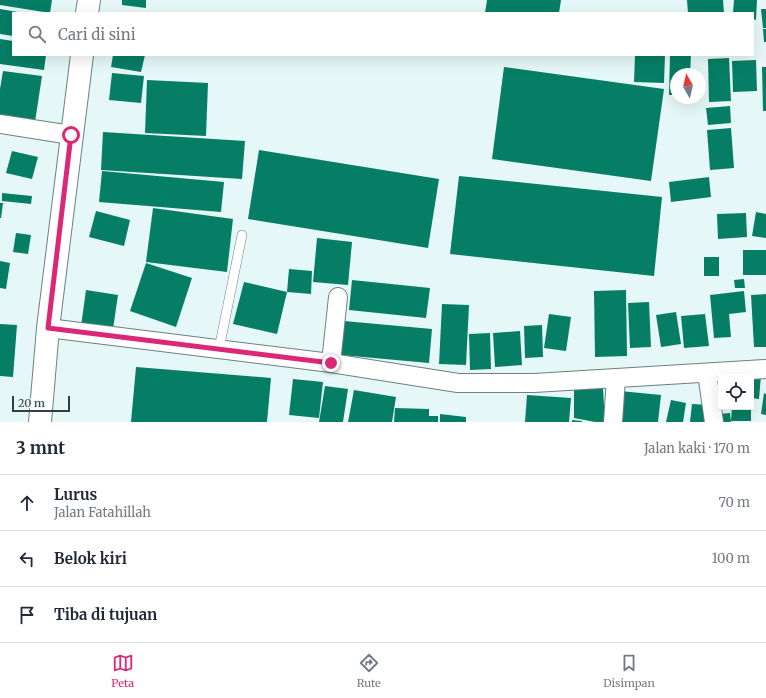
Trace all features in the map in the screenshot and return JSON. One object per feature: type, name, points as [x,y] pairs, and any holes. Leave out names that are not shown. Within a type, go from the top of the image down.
[{"type":"street","points":[[87,12],[88,0]]},
{"type":"street","points":[[40,422],[48,328],[82,56]]},
{"type":"street","points":[[0,124],[71,135]]},
{"type":"street","points":[[331,363],[338,298]]},
{"type":"street","points":[[48,328],[331,363],[458,383],[534,383],[766,369]]},
{"type":"street","points":[[707,373],[714,422]]},
{"type":"street","points":[[613,422],[616,378]]},
{"type":"lane","points":[[219,349],[242,235]]},
{"type":"building","points":[[0,0],[52,0],[50,12],[0,5]]},
{"type":"building","points":[[122,0],[146,0],[146,8],[122,5]]},
{"type":"building","points":[[487,0],[561,0],[559,12],[485,12]]},
{"type":"building","points":[[687,0],[723,0],[724,12],[688,12]]},
{"type":"building","points":[[734,0],[757,0],[756,20],[754,19],[754,12],[733,12]]},
{"type":"building","points":[[0,9],[18,12],[12,12],[12,36],[0,34]]},
{"type":"building","points":[[761,9],[766,9],[766,28],[763,28]]},
{"type":"building","points":[[763,29],[766,29],[766,42],[764,42]]},
{"type":"building","points":[[0,39],[12,41],[12,56],[46,56],[44,70],[0,64]]},
{"type":"building","points":[[113,56],[145,56],[141,72],[111,67]]},
{"type":"building","points":[[635,56],[665,56],[664,83],[634,82]]},
{"type":"building","points":[[670,56],[691,56],[690,68],[670,68],[670,95]]},
{"type":"building","points":[[729,58],[731,101],[709,102],[708,59]]},
{"type":"building","points":[[756,60],[757,91],[733,92],[732,61]]},
{"type":"building","points":[[504,67],[664,89],[651,181],[492,159]]},
{"type":"building","points":[[762,67],[766,67],[766,111],[763,111]]},
{"type":"building","points":[[3,71],[42,76],[35,122],[0,117],[0,89]]},
{"type":"building","points":[[112,73],[144,76],[141,103],[109,100]]},
{"type":"building","points":[[147,80],[208,83],[206,136],[145,133]]},
{"type":"building","points":[[730,106],[731,123],[708,125],[706,108]]},
{"type":"building","points":[[731,128],[734,168],[710,170],[707,130]]},
{"type":"building","points":[[103,132],[245,141],[242,179],[101,170]]},
{"type":"building","points":[[259,150],[439,179],[428,248],[248,219]]},
{"type":"building","points":[[12,151],[38,157],[32,179],[6,173]]},
{"type":"building","points":[[102,171],[224,182],[221,212],[99,202]]},
{"type":"building","points":[[459,176],[662,197],[654,276],[450,254]]},
{"type":"building","points":[[709,177],[711,197],[671,202],[669,182]]},
{"type":"building","points":[[2,193],[32,196],[31,204],[2,201]]},
{"type":"building","points":[[0,203],[3,203],[1,218],[0,218]]},
{"type":"building","points":[[153,208],[233,219],[227,272],[146,262]]},
{"type":"building","points":[[96,211],[130,220],[124,246],[89,237]]},
{"type":"building","points":[[756,212],[766,214],[766,238],[752,236]]},
{"type":"building","points":[[746,213],[747,237],[718,239],[717,214]]},
{"type":"building","points":[[16,233],[31,235],[28,254],[13,252]]},
{"type":"building","points":[[317,238],[352,242],[348,285],[313,282]]},
{"type":"building","points":[[743,250],[766,250],[766,275],[743,275]]},
{"type":"building","points":[[704,257],[719,257],[719,276],[704,276]]},
{"type":"building","points":[[0,261],[10,263],[6,289],[0,288]]},
{"type":"building","points":[[146,263],[192,278],[176,327],[130,311]]},
{"type":"building","points":[[289,269],[312,271],[311,294],[287,292]]},
{"type":"building","points":[[744,279],[745,288],[735,288],[734,280]]},
{"type":"building","points":[[352,280],[430,288],[426,318],[349,310]]},
{"type":"building","points":[[244,282],[287,292],[277,334],[233,324]]},
{"type":"building","points":[[86,290],[118,295],[113,329],[81,326]]},
{"type":"building","points":[[626,290],[627,356],[595,357],[594,291]]},
{"type":"building","points":[[744,291],[746,312],[729,314],[731,337],[714,338],[710,295]]},
{"type":"building","points":[[766,294],[766,347],[754,347],[751,295]]},
{"type":"building","points":[[649,302],[651,347],[630,348],[628,303]]},
{"type":"building","points":[[442,304],[469,305],[466,365],[439,364]]},
{"type":"building","points":[[676,312],[681,344],[661,347],[656,315]]},
{"type":"building","points":[[549,314],[571,317],[566,351],[544,348]]},
{"type":"building","points":[[705,314],[709,346],[684,348],[681,316]]},
{"type":"building","points":[[344,321],[432,329],[429,363],[341,355]]},
{"type":"building","points":[[0,324],[17,325],[13,377],[0,376]]},
{"type":"building","points":[[542,325],[543,357],[525,358],[524,326]]},
{"type":"building","points":[[520,331],[522,365],[495,367],[493,333]]},
{"type":"building","points":[[490,333],[491,369],[470,370],[469,334]]},
{"type":"building","points":[[136,367],[271,378],[267,422],[131,422]]},
{"type":"building","points":[[761,375],[759,399],[754,398],[754,376]]},
{"type":"building","points":[[293,379],[323,382],[319,418],[289,415]]},
{"type":"building","points":[[325,386],[348,389],[343,422],[319,422]]},
{"type":"building","points":[[574,388],[603,388],[605,422],[595,422],[574,418]]},
{"type":"building","points":[[354,390],[396,397],[392,422],[348,422]]},
{"type":"building","points":[[620,391],[661,395],[658,422],[616,422]]},
{"type":"building","points":[[764,393],[766,394],[766,415],[761,414]]},
{"type":"building","points":[[527,395],[571,398],[569,422],[525,422]]},
{"type":"building","points":[[671,400],[686,403],[683,422],[666,422]]},
{"type":"building","points":[[692,404],[710,405],[709,422],[690,422]]},
{"type":"building","points":[[395,408],[429,409],[429,416],[438,416],[438,422],[394,422]]},
{"type":"building","points":[[732,410],[751,410],[751,421],[731,421]]},
{"type":"building","points":[[730,413],[731,422],[720,422],[719,414]]},
{"type":"building","points":[[440,414],[466,417],[466,422],[440,422]]},
{"type":"building","points":[[572,420],[582,421],[582,422],[572,422]]},
{"type":"route","points":[[71,135],[48,328],[331,363]]}]
